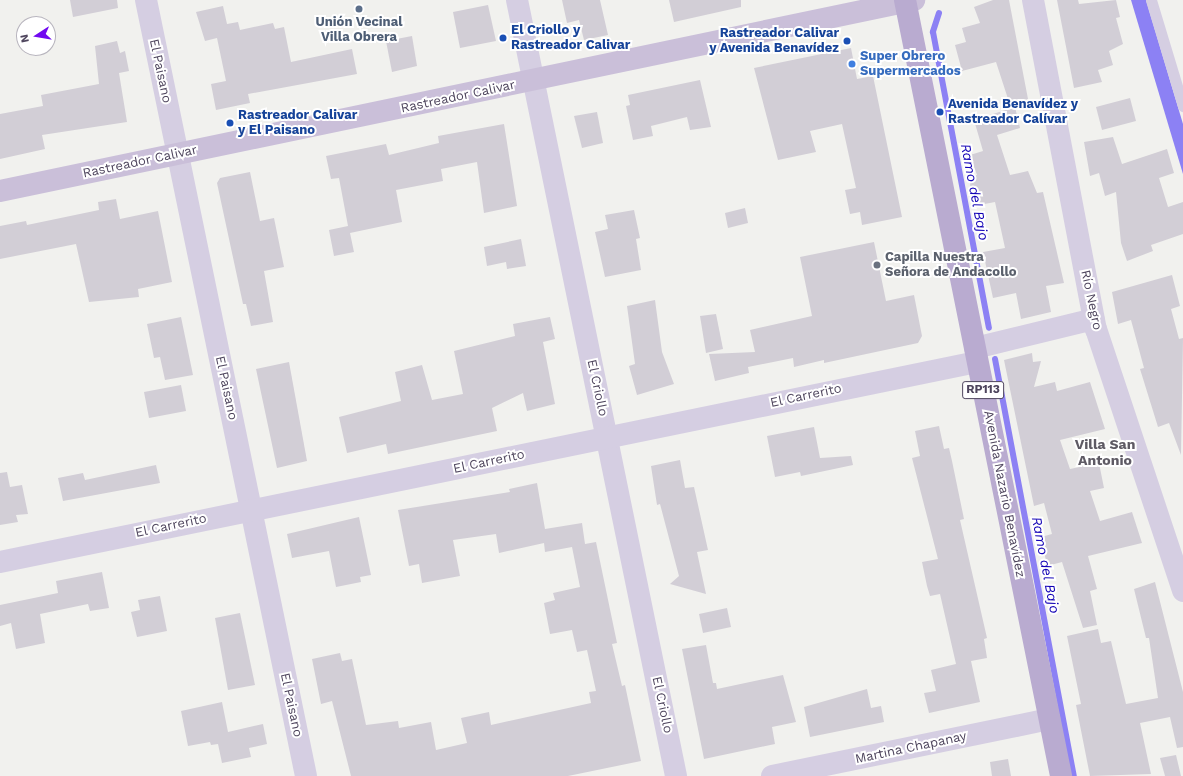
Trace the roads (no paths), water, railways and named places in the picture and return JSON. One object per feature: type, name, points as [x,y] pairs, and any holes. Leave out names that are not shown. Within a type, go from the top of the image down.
[{"type":"main road","name":"Rastreador Calivar","points":[[0,191],[534,81],[908,1]]},
{"type":"main road","name":"Avenida Nazario Benavídez","points":[[908,1],[976,355],[1061,776]]},
{"type":"street","name":"El Paisano","points":[[146,0],[306,776]]},
{"type":"street","name":"El Criollo","points":[[517,0],[676,776]]},
{"type":"street","name":"Río Negro","points":[[1033,0],[1094,319],[1183,591]]},
{"type":"street","name":"El Carrerito","points":[[0,562],[607,437],[976,355],[1094,319]]},
{"type":"street","name":"Martina Chapanay","points":[[772,776],[1049,720]]},
{"type":"lane","points":[[1151,0],[1183,106]]},
{"type":"waterway","name":"Ramo del Bajo","points":[[939,13],[933,32],[989,328]]},
{"type":"waterway","name":"Ramo del Bajo","points":[[995,359],[1074,776]]},
{"type":"place","name":"Unión Vecinal Villa Obrera","points":[[359,9]]},
{"type":"place","name":"El Criollo y Rastreador Calivar","points":[[503,38]]},
{"type":"place","name":"Rastreador Calivar y Avenida Benavídez","points":[[847,41]]},
{"type":"place","name":"Super Obrero Supermercados","points":[[852,64]]},
{"type":"place","name":"Avenida Benavídez y Rastreador Calívar","points":[[940,112]]},
{"type":"place","name":"Rastreador Calivar y El Paisano","points":[[230,123]]},
{"type":"place","name":"Capilla Nuestra Señora de Andacollo","points":[[877,265]]},
{"type":"district","name":"Villa San Antonio","points":[[1105,452]]}]
